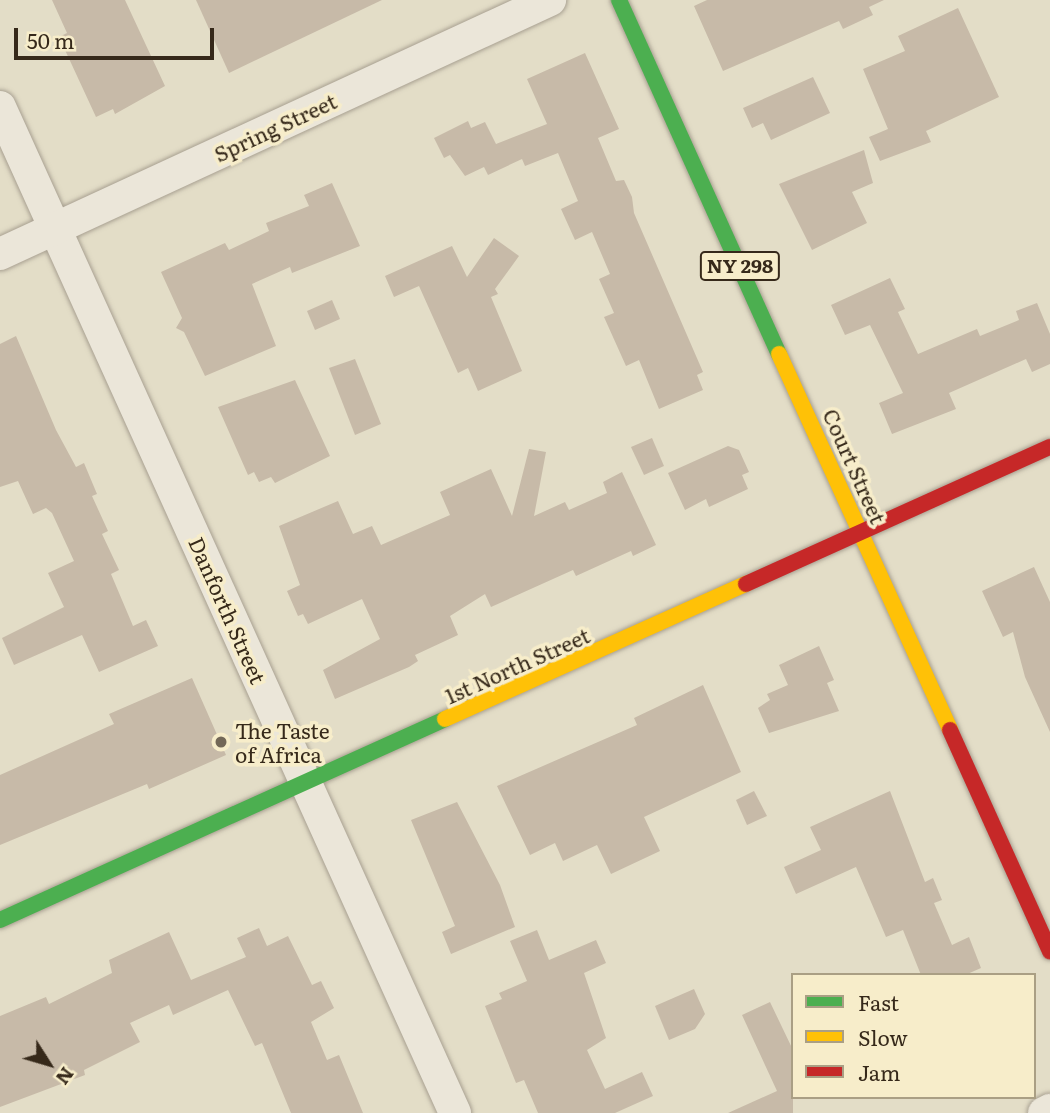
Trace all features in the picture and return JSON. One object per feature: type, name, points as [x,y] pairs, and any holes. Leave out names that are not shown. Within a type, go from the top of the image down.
[{"type":"street","name":"Spring Street","points":[[0,254],[550,0]]},
{"type":"street","name":"Court Street","points":[[619,0],[1050,951]]},
{"type":"street","name":"Danforth Street","points":[[0,107],[455,1113]]},
{"type":"street","name":"1st North Street","points":[[0,920],[1050,447]]},
{"type":"street","points":[[1044,1113],[1050,1110]]},
{"type":"building","points":[[52,0],[125,0],[165,86],[115,114],[113,109],[96,117],[59,37],[67,33]]},
{"type":"building","points":[[196,0],[382,0],[229,73]]},
{"type":"building","points":[[707,0],[884,0],[869,7],[873,15],[843,29],[839,21],[723,71],[694,6]]},
{"type":"building","points":[[958,8],[999,97],[926,131],[931,142],[880,161],[869,137],[888,129],[863,69],[905,51],[898,36]]},
{"type":"building","points":[[585,53],[619,129],[598,138],[616,181],[624,180],[632,197],[634,213],[703,372],[697,375],[703,390],[659,409],[639,360],[626,366],[604,317],[614,313],[599,279],[610,274],[592,232],[575,240],[561,209],[578,201],[558,153],[525,166],[522,159],[488,175],[484,167],[465,176],[450,155],[444,158],[434,138],[468,121],[471,128],[485,122],[496,144],[547,124],[527,79]]},
{"type":"building","points":[[813,77],[830,113],[771,140],[763,123],[752,128],[743,108]]},
{"type":"building","points":[[864,150],[873,183],[852,192],[867,223],[812,250],[779,184]]},
{"type":"building","points":[[332,183],[360,246],[292,273],[290,267],[252,284],[276,346],[205,376],[184,332],[176,328],[182,318],[161,272],[225,243],[229,250],[269,231],[266,223],[309,206],[304,195]]},
{"type":"building","points":[[494,238],[519,256],[495,289],[498,294],[491,297],[522,371],[478,391],[468,368],[458,373],[419,286],[394,297],[385,276],[452,246],[467,277]]},
{"type":"building","points":[[890,278],[905,309],[898,312],[918,354],[977,329],[980,336],[1019,320],[1016,311],[1037,303],[1050,334],[1050,364],[1032,372],[1026,359],[949,393],[956,409],[892,434],[879,403],[903,393],[870,325],[845,335],[831,305]]},
{"type":"building","points":[[332,300],[340,319],[315,330],[307,311]]},
{"type":"building","points":[[16,336],[56,430],[76,467],[84,463],[97,494],[92,496],[108,531],[102,534],[119,570],[111,574],[133,626],[146,620],[158,646],[99,672],[82,635],[14,665],[2,638],[64,607],[48,573],[74,561],[52,513],[46,508],[33,514],[18,481],[0,487],[0,344]]},
{"type":"building","points":[[355,359],[381,424],[355,435],[329,368]]},
{"type":"building","points":[[295,380],[330,456],[275,483],[271,477],[259,482],[254,472],[248,475],[218,407]]},
{"type":"building","points":[[652,438],[664,466],[644,475],[631,447]]},
{"type":"building","points":[[728,446],[739,450],[749,472],[742,475],[748,489],[709,507],[706,499],[685,510],[668,473]]},
{"type":"building","points":[[529,449],[546,452],[534,516],[565,502],[569,510],[607,493],[603,482],[622,472],[656,545],[633,556],[631,551],[576,576],[573,570],[491,607],[485,594],[450,616],[458,635],[415,655],[418,661],[409,667],[335,699],[323,670],[380,639],[362,599],[308,624],[303,614],[298,616],[287,591],[300,585],[279,526],[338,501],[353,534],[372,526],[381,545],[450,515],[440,492],[491,469],[512,516]]},
{"type":"building","points":[[1034,567],[1050,602],[1050,732],[1025,677],[1013,632],[1003,637],[982,591]]},
{"type":"building","points":[[819,646],[834,680],[827,683],[839,711],[769,733],[758,708],[770,700],[767,694],[788,685],[779,665]]},
{"type":"building","points":[[192,678],[226,755],[149,789],[147,784],[0,845],[0,775],[114,724],[109,714]]},
{"type":"building","points":[[703,685],[741,772],[644,817],[660,851],[611,874],[597,845],[563,861],[555,843],[530,855],[497,786],[637,725],[634,718]]},
{"type":"building","points":[[754,791],[767,816],[747,825],[736,800]]},
{"type":"building","points":[[890,791],[925,882],[933,878],[942,900],[934,903],[952,945],[969,937],[981,968],[970,973],[920,973],[903,930],[886,937],[856,867],[796,894],[784,867],[821,850],[810,827]]},
{"type":"building","points":[[457,802],[500,885],[515,927],[451,954],[442,932],[455,926],[411,820]]},
{"type":"building","points":[[259,928],[267,946],[288,936],[312,985],[321,981],[334,1008],[311,1022],[327,1060],[339,1055],[363,1113],[291,1113],[262,1043],[255,1046],[228,990],[173,1015],[169,1005],[130,1023],[140,1042],[84,1070],[85,1075],[0,1107],[0,1016],[46,997],[49,1004],[112,973],[109,960],[169,932],[191,980],[246,957],[237,938]]},
{"type":"building","points":[[537,930],[549,960],[596,940],[606,963],[584,973],[606,1038],[587,1050],[605,1089],[642,1072],[653,1096],[615,1113],[538,1113],[524,1080],[516,1083],[485,1006],[502,999],[499,993],[527,981],[510,941]]},
{"type":"building","points":[[694,989],[705,1014],[695,1029],[669,1040],[655,1006]]},
{"type":"building","points":[[770,1002],[791,1046],[793,1113],[728,1113],[777,1091],[742,1015]]},
{"type":"traffic: fast","points":[[619,0],[779,354]]},
{"type":"traffic: fast","points":[[0,920],[445,719]]},
{"type":"traffic: slow","points":[[779,354],[950,730]]},
{"type":"traffic: slow","points":[[445,719],[746,584]]},
{"type":"traffic: jam","points":[[746,584],[1050,447]]},
{"type":"traffic: jam","points":[[950,730],[1050,951]]},
{"type":"place","name":"The Taste of Africa","points":[[221,742]]}]
